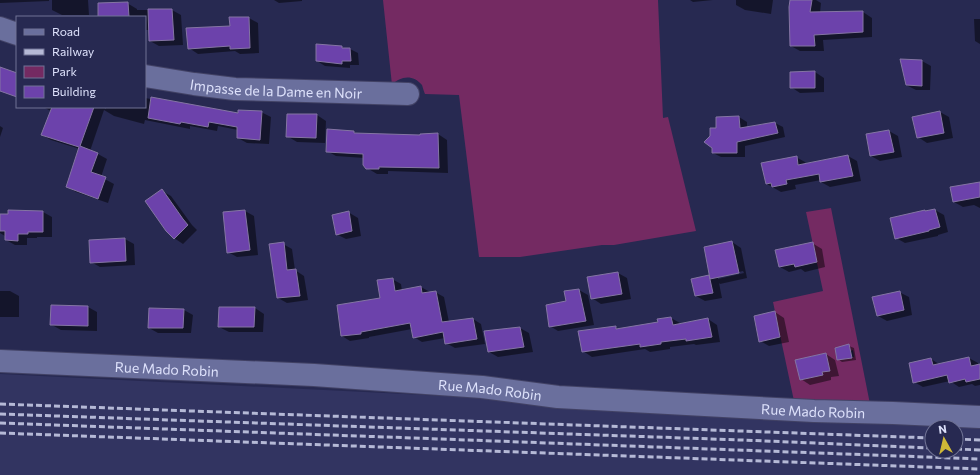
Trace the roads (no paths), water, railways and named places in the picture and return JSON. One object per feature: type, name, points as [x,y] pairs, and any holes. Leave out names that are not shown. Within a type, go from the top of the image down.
[{"type":"street","points":[[0,28],[16,34]]},
{"type":"street","name":"Impasse de la Dame en Noir","points":[[146,76],[194,84],[235,88],[408,94]]},
{"type":"street","name":"Rue Mado Robin","points":[[0,361],[328,376],[482,387],[558,397],[814,411],[980,416]]},
{"type":"railway","points":[[0,404],[924,438]]},
{"type":"railway","points":[[0,414],[924,448]]},
{"type":"railway","points":[[0,423],[980,459]]},
{"type":"railway","points":[[0,433],[980,469]]},
{"type":"railway","points":[[964,439],[980,440]]},
{"type":"railway","points":[[964,449],[980,450]]}]
